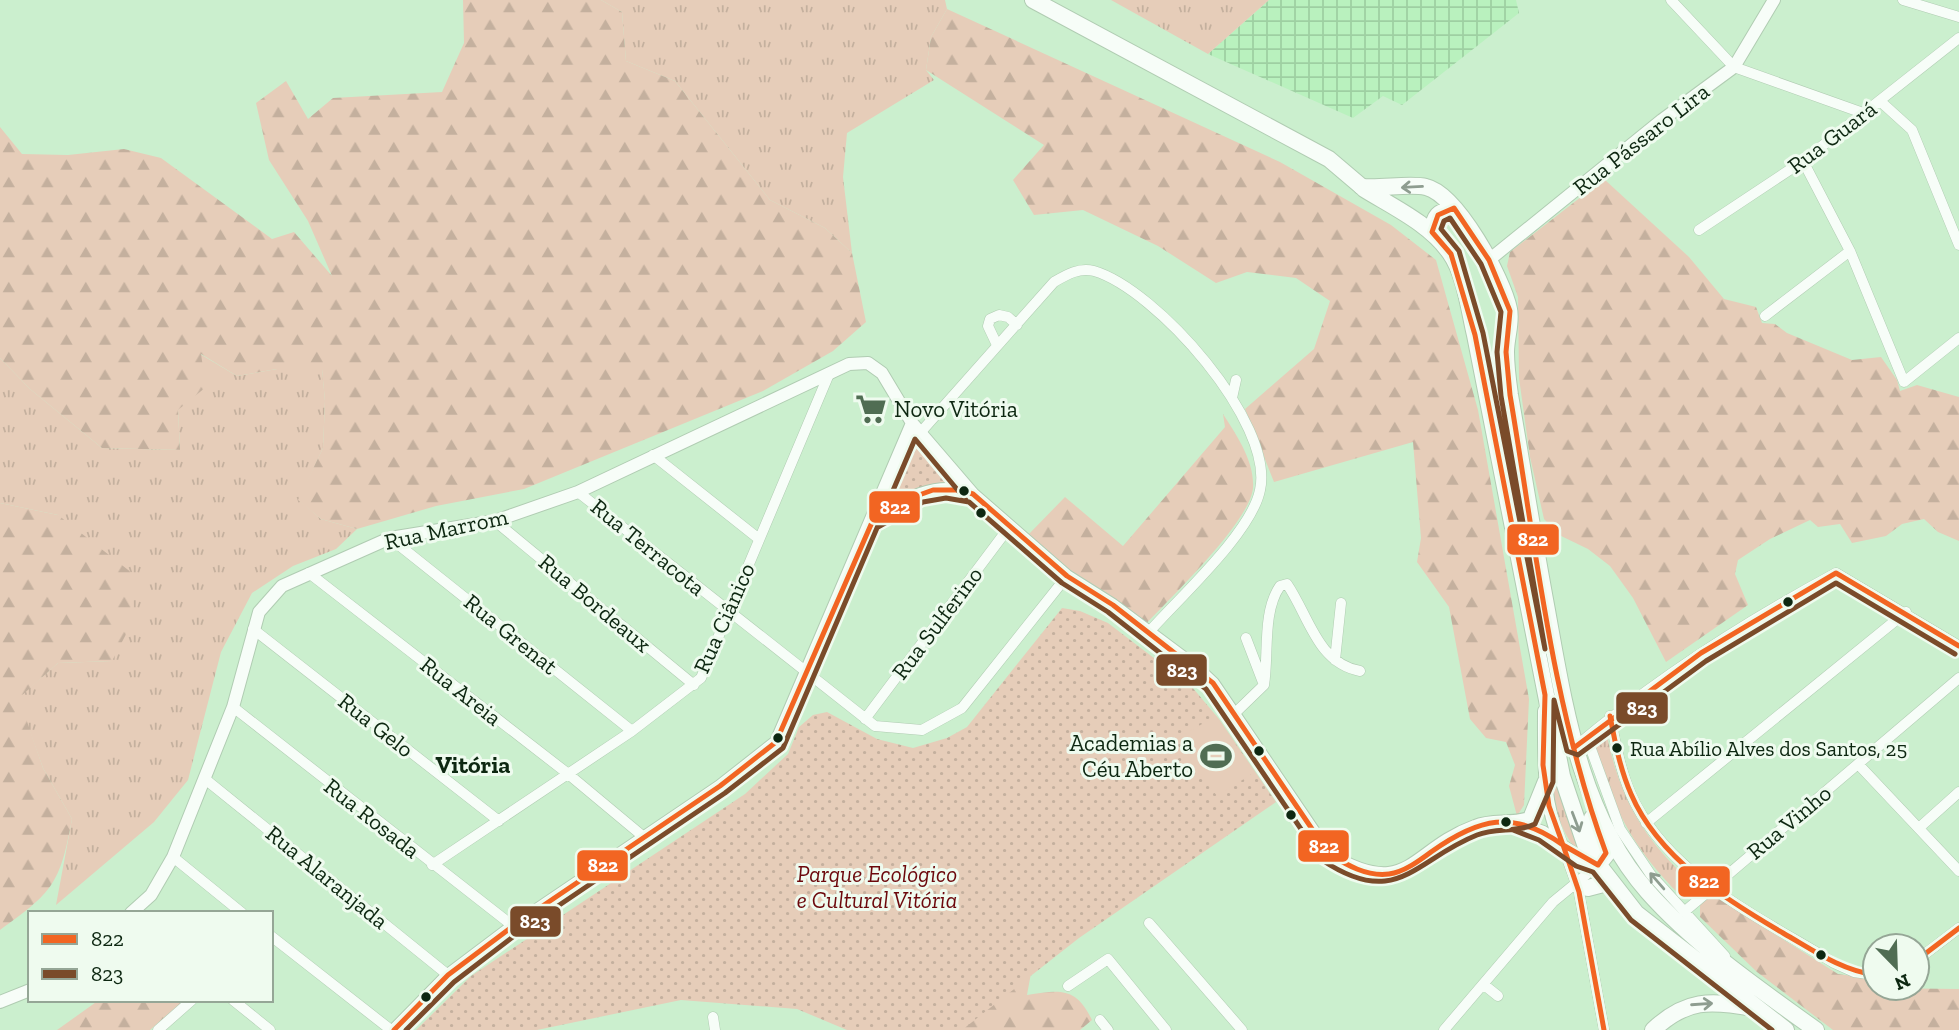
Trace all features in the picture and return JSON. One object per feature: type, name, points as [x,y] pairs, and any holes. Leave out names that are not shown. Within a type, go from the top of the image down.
[{"type":"main road","points":[[1032,0],[1329,159],[1362,187],[1432,232],[1451,254],[1472,326],[1545,695],[1573,814],[1587,850],[1636,912],[1786,1030]]},
{"type":"main road","points":[[1362,187],[1429,187],[1440,193],[1454,208],[1489,260],[1510,311],[1506,352],[1510,395],[1563,702],[1608,831],[1633,872],[1675,918],[1735,969],[1816,1030]]},
{"type":"main road","points":[[1432,232],[1434,218],[1441,211],[1454,208]]},
{"type":"main road","points":[[1580,749],[1588,807],[1606,853],[1598,865]]},
{"type":"main road","points":[[1582,885],[1611,882]]},
{"type":"main road","points":[[1653,1030],[1672,1012],[1692,1004],[1726,1003],[1758,1009]]},
{"type":"street","points":[[1671,0],[1734,67],[1863,113]]},
{"type":"street","name":"Rua Pássaro Lira","points":[[1489,260],[1662,120],[1734,67],[1774,0]]},
{"type":"street","points":[[1903,0],[1959,18]]},
{"type":"street","name":"Rua Guará","points":[[1699,230],[1803,161],[1959,38]]},
{"type":"street","points":[[1880,101],[1912,130],[1959,245]]},
{"type":"street","points":[[1803,161],[1850,251],[1904,382],[1959,338]]},
{"type":"street","points":[[1765,316],[1850,251]]},
{"type":"street","points":[[273,938],[393,1030],[448,975],[513,926],[645,838],[776,742],[885,490],[916,428],[1017,325],[1054,282],[1068,273],[1092,271],[1147,302],[1180,332],[1232,398],[1262,467],[1261,490],[1249,520],[1149,632]]},
{"type":"street","points":[[997,345],[988,326],[990,319],[999,315],[1008,317],[1017,325]]},
{"type":"street","name":"Rua Marrom","points":[[133,911],[151,895],[173,857],[233,708],[259,612],[268,598],[282,586],[390,538],[495,521],[578,492],[849,364],[868,363],[882,373],[916,428]]},
{"type":"street","name":"Rua Ciânico","points":[[432,865],[632,731],[701,678],[829,374]]},
{"type":"street","points":[[1232,398],[1236,380]]},
{"type":"street","points":[[916,428],[973,494],[1067,576],[1149,632],[1213,683],[1329,855],[1351,867],[1376,875],[1396,873],[1455,834],[1479,824],[1516,822],[1529,818],[1545,781]]},
{"type":"street","points":[[653,455],[759,539]]},
{"type":"street","points":[[873,520],[897,503],[929,491],[957,487],[973,494]]},
{"type":"street","points":[[885,490],[890,501],[897,503]]},
{"type":"street","name":"Rua Terracota","points":[[578,492],[875,726],[922,730],[962,708],[1067,576]]},
{"type":"street","name":"Rua Bordeaux","points":[[495,521],[694,685]]},
{"type":"street","name":"Rua Sulferino","points":[[865,719],[1010,527]]},
{"type":"street","name":"Rua Grenat","points":[[390,538],[632,731]]},
{"type":"street","name":"Rua Areia","points":[[309,573],[567,773],[645,838]]},
{"type":"street","points":[[1735,969],[1715,943],[1650,875],[1620,829],[1580,749],[1610,716],[1758,615],[1836,573],[1906,612],[1959,646]]},
{"type":"street","points":[[1234,714],[1265,685],[1269,616],[1273,597],[1280,586],[1287,584],[1309,627],[1335,660],[1346,669],[1360,671]]},
{"type":"street","points":[[1335,660],[1341,603]]},
{"type":"street","points":[[1646,823],[1906,612]]},
{"type":"street","name":"Rua Gelo","points":[[253,629],[499,821]]},
{"type":"street","points":[[1246,638],[1265,685]]},
{"type":"street","name":"Rua Vinho","points":[[1684,912],[1959,678]]},
{"type":"street","points":[[1545,695],[1545,781],[1555,829],[1582,885],[1582,907],[1604,1030]]},
{"type":"street","name":"Rua Rosada","points":[[233,708],[513,926]]},
{"type":"street","points":[[1610,716],[1621,766],[1634,802],[1663,845],[1712,886],[1834,963],[1861,973]]},
{"type":"street","points":[[1858,764],[1959,871]]},
{"type":"street","name":"Rua Alaranjada","points":[[205,779],[448,975]]},
{"type":"street","points":[[1920,827],[1959,792]]},
{"type":"street","points":[[1444,1030],[1553,902],[1582,885],[1598,865],[1580,858],[1543,832],[1516,822]]},
{"type":"street","points":[[173,857],[240,911]]},
{"type":"street","points":[[1149,923],[1242,1030]]},
{"type":"street","points":[[1931,949],[1959,928]]},
{"type":"street","points":[[1068,986],[1108,959],[1166,1030]]},
{"type":"street","points":[[1483,984],[1498,996]]},
{"type":"street","points":[[0,1002],[28,991]]},
{"type":"street","points":[[159,1030],[190,1002]]},
{"type":"street","points":[[235,1002],[270,1030]]},
{"type":"street","points":[[713,1017],[715,1030]]},
{"type":"street","points":[[1100,1020],[1108,1030]]},
{"type":"shaded area","points":[[1269,0],[1516,0],[1519,13],[1402,105],[1383,96],[1353,118],[1208,54]]},
{"type":"green space","points":[[463,0],[601,0],[622,12],[626,61],[675,81],[770,200],[825,228],[852,253],[866,322],[833,351],[763,391],[524,489],[436,506],[357,529],[321,519],[298,500],[323,448],[325,401],[322,369],[277,369],[237,376],[201,354],[206,387],[178,410],[180,450],[102,448],[30,389],[0,358],[0,127],[22,154],[68,155],[124,149],[161,158],[272,239],[294,232],[332,276],[308,221],[269,160],[256,103],[286,81],[308,119],[333,98],[442,92],[464,43]]},
{"type":"green space","points":[[601,0],[945,0],[947,9],[931,37],[926,70],[934,80],[847,133],[843,177],[852,253],[825,228],[770,200],[675,81],[626,61],[622,12]]},
{"type":"green space","points":[[1111,0],[1269,0],[1208,54]]},
{"type":"green space","points":[[947,9],[1280,162],[1391,225],[1436,260],[1478,410],[1529,699],[1524,805],[1517,816],[1509,786],[1515,765],[1506,742],[1486,738],[1470,719],[1449,607],[1417,562],[1421,538],[1413,442],[1274,482],[1245,409],[1314,349],[1330,301],[1296,278],[1247,272],[1216,283],[1158,246],[1083,210],[1034,215],[1013,180],[1044,145],[926,70],[931,37]]},
{"type":"green space","points":[[1604,179],[1689,257],[1724,299],[1756,307],[1762,323],[1775,324],[1787,333],[1852,360],[1881,357],[1897,380],[1900,391],[1917,385],[1959,397],[1959,541],[1938,532],[1924,519],[1902,524],[1886,536],[1852,543],[1840,524],[1818,527],[1810,520],[1770,539],[1738,560],[1735,574],[1748,605],[1666,662],[1633,598],[1610,566],[1588,549],[1559,535],[1544,519],[1530,457],[1519,378],[1518,297],[1507,266],[1510,252]]},
{"type":"green space","points":[[200,354],[237,376],[277,369],[322,368],[325,401],[323,448],[299,500],[321,519],[357,529],[336,549],[293,566],[252,593],[221,652],[188,780],[154,822],[56,905],[72,819],[43,768],[18,698],[58,663],[112,661],[58,515],[0,503],[0,358],[30,389],[102,448],[180,450],[178,410]]},
{"type":"green space","points":[[1223,414],[1244,449],[1251,468],[1253,488],[1249,503],[1207,559],[1144,626],[1070,572],[1028,535],[1065,497],[1123,546],[1225,427]]},
{"type":"green space","points":[[919,442],[946,482],[900,493],[896,487],[911,447]]},
{"type":"green space","points":[[0,503],[58,515],[132,573],[134,619],[112,661],[58,663],[19,698],[43,768],[72,819],[63,858],[51,885],[32,906],[0,930]]},
{"type":"green space","name":"Parque Ecológico e Cultural Vitória","points":[[1062,608],[1080,611],[1108,623],[1192,687],[1219,719],[1276,802],[1079,938],[962,1030],[847,1030],[797,1009],[681,1000],[537,1030],[416,1030],[471,976],[745,794],[788,754],[799,727],[813,715],[827,712],[877,739],[913,748],[947,738],[967,727]]},
{"type":"green space","name":"Academias a Céu Aberto","points":[[1216,716],[1255,772],[1217,796],[1176,739]]},
{"type":"green space","points":[[1550,731],[1582,857],[1563,829],[1557,813],[1551,782]]},
{"type":"green space","points":[[1607,736],[1619,780],[1636,817],[1660,850],[1692,883],[1680,895],[1648,860],[1615,804],[1592,739]]},
{"type":"green space","points":[[1714,896],[1838,974],[1861,977],[1861,1002],[1931,1002],[1931,989],[1959,989],[1959,1030],[1833,1030],[1757,972],[1700,917],[1700,901]]},
{"type":"green space","points":[[1033,962],[1027,995],[1066,993],[1080,1001],[1092,1020],[1080,1030],[902,1030]]},
{"type":"green space","points":[[96,1002],[183,1002],[150,1030],[57,1030]]},
{"type":"transit line","name":"822","points":[[1454,208],[1489,260],[1510,311],[1506,352],[1510,395],[1559,684],[1587,798],[1606,853],[1598,865],[1563,845],[1549,806],[1543,765],[1545,695],[1475,335],[1451,254],[1432,232],[1438,215],[1454,208]]},
{"type":"transit line","name":"823","points":[[1450,218],[1481,264],[1501,312],[1497,352],[1501,396],[1545,649],[1483,333],[1459,251],[1441,229],[1444,221],[1450,218]]},
{"type":"transit line","name":"823","points":[[406,1030],[454,982],[518,933],[725,793],[783,748],[915,439],[966,500]]},
{"type":"transit line","name":"822","points":[[394,1030],[448,975],[513,926],[720,786],[776,742],[873,520],[908,499],[933,490],[960,490],[973,494],[1067,576],[1113,605],[1213,683],[1329,854],[1343,862],[1373,874],[1395,873],[1411,866],[1448,840],[1481,825],[1496,822],[1528,826],[1563,845]]},
{"type":"transit line","name":"823","points":[[878,527],[923,502],[946,498],[969,502],[1062,583],[1108,612],[1206,689],[1322,860],[1348,874],[1369,881],[1387,881],[1404,876],[1477,835],[1535,824],[1553,782],[1554,700],[1567,751],[1578,755],[1706,661],[1836,583],[1955,654]]},
{"type":"transit line","name":"822","points":[[1575,747],[1701,653],[1836,573],[1959,646]]},
{"type":"transit line","name":"822","points":[[1610,716],[1621,765],[1631,794],[1643,817],[1676,858],[1739,906],[1838,964],[1861,972]]},
{"type":"transit line","name":"823","points":[[1513,830],[1539,840],[1576,866],[1593,872],[1631,920],[1772,1030]]},
{"type":"transit line","name":"822","points":[[1563,845],[1579,892],[1604,1030]]},
{"type":"transit line","name":"822","points":[[1931,949],[1959,928]]},
{"type":"place","name":"Novo Vitória","points":[[871,409]]},
{"type":"place","name":"Rua Abílio Alves dos Santos, 25","points":[[1617,748]]},
{"type":"place","name":"Academias a Céu Aberto","points":[[1216,756]]},
{"type":"district","name":"Vitória","points":[[473,765]]}]
